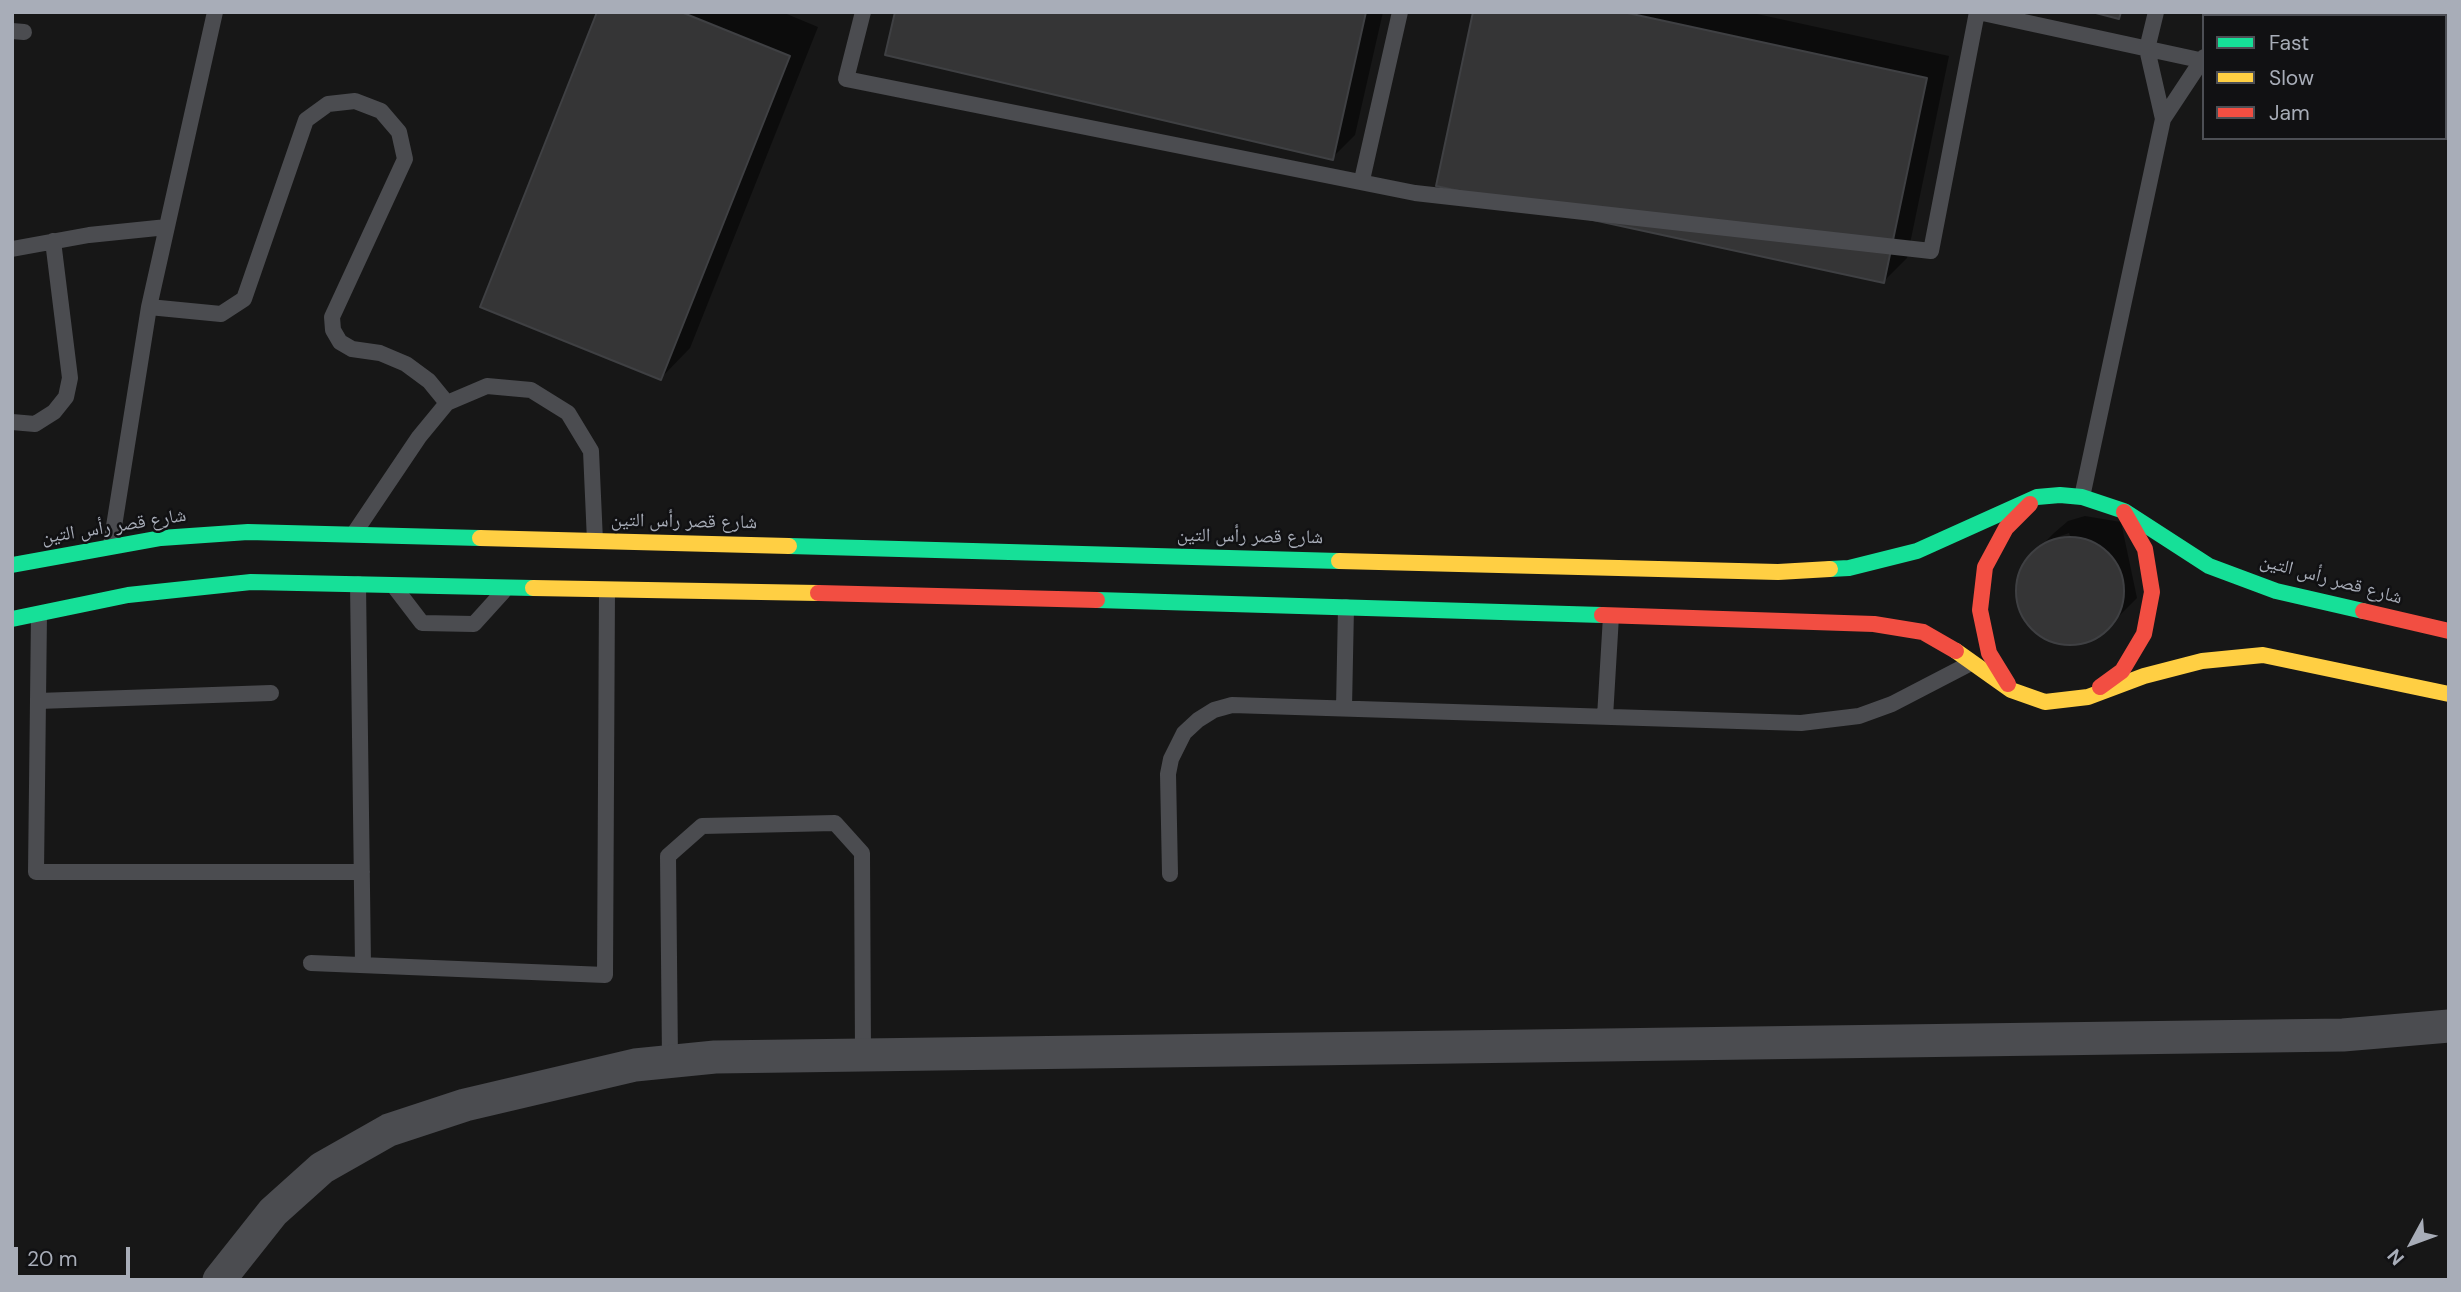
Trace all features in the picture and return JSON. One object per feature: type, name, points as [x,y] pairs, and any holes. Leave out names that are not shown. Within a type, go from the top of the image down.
[{"type":"main road","name":"شارع قصر رأس التين","points":[[12,565],[161,538],[248,532],[1778,572],[1849,568],[1917,551],[2037,498],[2082,497],[2124,511],[2209,566],[2276,591],[2449,631]]},
{"type":"main road","points":[[2011,690],[1989,653],[1982,621],[1980,610],[1985,567],[2006,528],[2037,498]]},
{"type":"main road","points":[[2088,697],[2122,671],[2144,634],[2152,592],[2145,549],[2124,511]]},
{"type":"main road","points":[[12,619],[128,595],[251,582],[1346,607],[1874,624],[1923,632],[1941,640],[2011,690],[2045,702],[2088,697],[2144,676],[2179,667],[2263,655],[2449,694]]},
{"type":"street","points":[[219,1280],[273,1212],[322,1168],[389,1130],[465,1105],[544,1085],[635,1065],[670,1061],[715,1057],[2343,1035],[2449,1026]]},
{"type":"lane","points":[[110,548],[149,307],[215,12]]},
{"type":"lane","points":[[863,12],[846,79],[1363,180],[1415,193],[1931,251],[1978,12],[2202,60]]},
{"type":"lane","points":[[1363,180],[1400,12]]},
{"type":"lane","points":[[2156,12],[2147,49],[2163,119]]},
{"type":"lane","points":[[2082,497],[2163,119],[2202,61]]},
{"type":"lane","points":[[149,307],[221,314],[244,299],[306,120],[328,104],[355,101],[381,111],[390,121],[399,132],[405,159],[332,317],[333,330],[340,342],[352,349],[380,353],[406,364],[429,381],[447,403]]},
{"type":"lane","points":[[12,249],[167,227]]},
{"type":"lane","points":[[12,422],[35,424],[54,412],[66,397],[70,378],[53,242]]},
{"type":"lane","points":[[353,535],[419,437],[447,403],[487,386],[531,390],[568,413],[591,451],[594,541]]},
{"type":"lane","points":[[358,584],[363,965]]},
{"type":"lane","points":[[392,584],[422,624],[474,624],[508,587]]},
{"type":"lane","points":[[311,963],[605,975],[607,589]]},
{"type":"lane","points":[[1344,708],[1346,607]]},
{"type":"lane","points":[[39,614],[36,872],[362,872]]},
{"type":"lane","points":[[1605,717],[1611,616]]},
{"type":"lane","points":[[1170,874],[1169,766],[1176,745],[1198,719],[1214,710],[1232,705],[1830,722],[1859,716],[1892,704],[1972,662]]},
{"type":"lane","points":[[38,701],[271,693]]},
{"type":"lane","points":[[670,1061],[668,856],[702,826],[835,823],[862,853],[863,1055]]},
{"type":"building","points":[[597,12],[681,12],[790,56],[661,380],[480,307]]},
{"type":"building","points":[[895,12],[1366,12],[1333,160],[885,55]]},
{"type":"building","points":[[1473,12],[1623,12],[1927,78],[1884,283],[1436,186]]},
{"type":"building","points":[[2092,12],[2121,12],[2119,19]]},
{"type":"building","points":[[2449,12],[2449,73],[2447,14],[2306,14]]},
{"type":"building","points":[[2070,537],[2091,541],[2108,553],[2120,570],[2124,591],[2120,612],[2108,629],[2091,641],[2070,645],[2049,641],[2032,629],[2020,612],[2016,591],[2020,570],[2032,553],[2049,541]]},
{"type":"traffic: fast","points":[[1830,569],[1849,568],[1917,551],[2037,497],[2060,495],[2082,497],[2124,511],[2209,566],[2276,591],[2363,611]]},
{"type":"traffic: fast","points":[[12,565],[161,538],[248,532],[480,538]]},
{"type":"traffic: fast","points":[[789,546],[1339,561]]},
{"type":"traffic: fast","points":[[12,619],[128,595],[251,582],[533,588]]},
{"type":"traffic: fast","points":[[1097,600],[1602,615]]},
{"type":"traffic: slow","points":[[480,538],[789,546]]},
{"type":"traffic: slow","points":[[1339,561],[1778,572],[1830,569]]},
{"type":"traffic: slow","points":[[533,588],[818,593]]},
{"type":"traffic: slow","points":[[1956,651],[2011,690],[2045,702],[2088,697],[2144,676],[2202,661],[2263,655],[2449,694]]},
{"type":"traffic: jam","points":[[2008,684],[1989,653],[1980,610],[1985,567],[2006,528],[2030,504]]},
{"type":"traffic: jam","points":[[2100,687],[2122,671],[2144,634],[2152,592],[2145,549],[2124,512]]},
{"type":"traffic: jam","points":[[818,593],[1097,600]]},
{"type":"traffic: jam","points":[[2363,611],[2449,631]]},
{"type":"traffic: jam","points":[[1602,615],[1874,624],[1923,632],[1956,651]]}]
